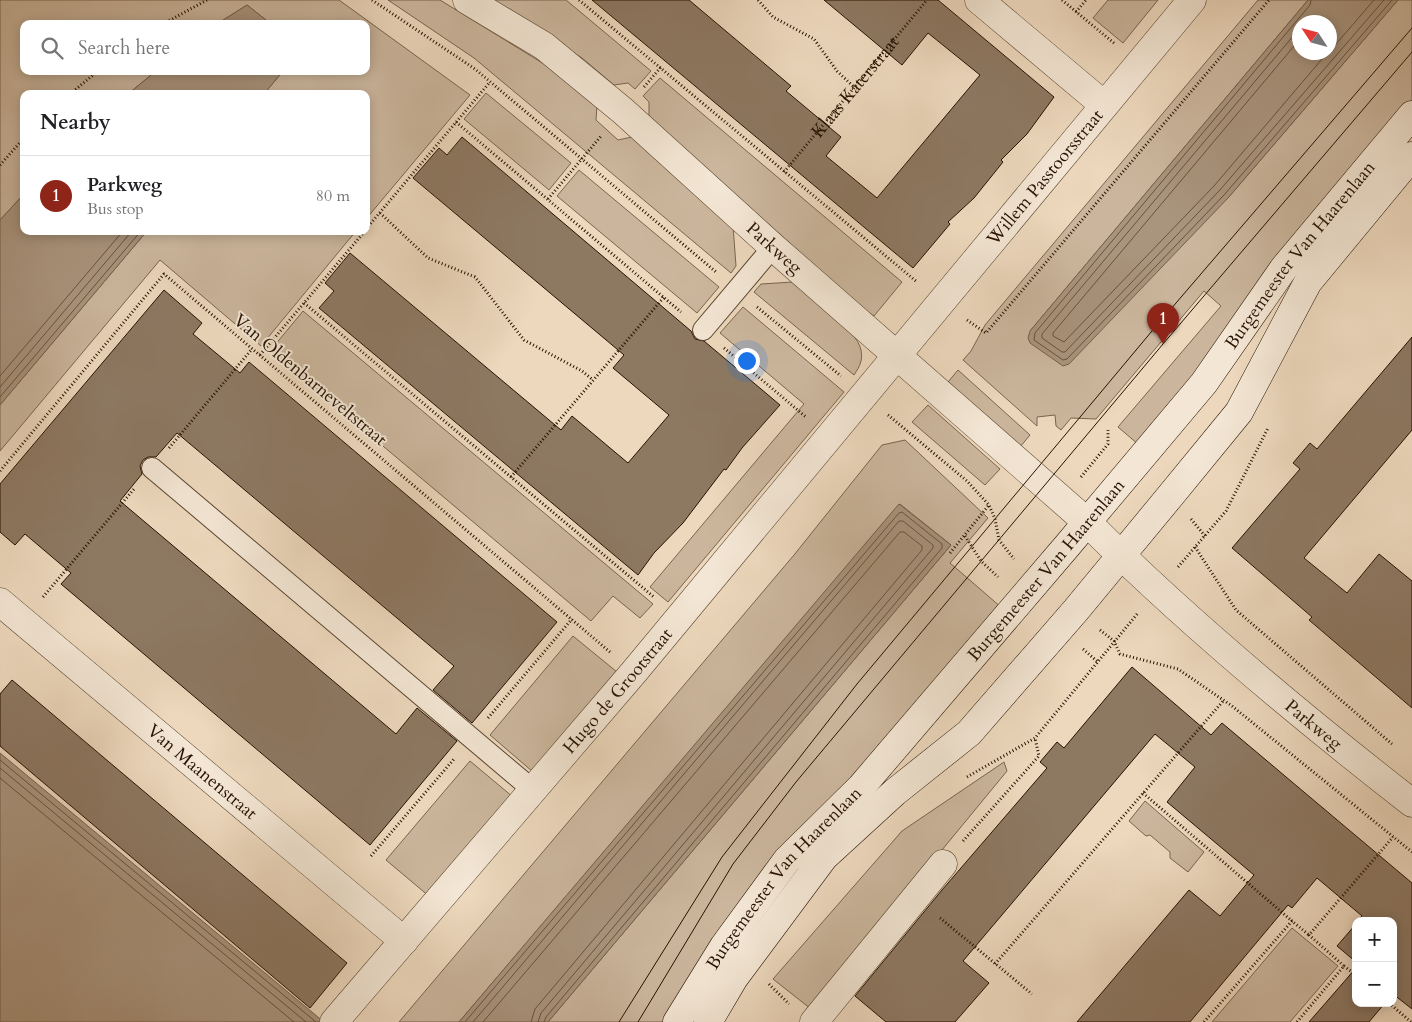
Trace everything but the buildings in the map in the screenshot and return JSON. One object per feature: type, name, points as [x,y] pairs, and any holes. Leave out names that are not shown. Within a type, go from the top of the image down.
[{"type":"street","name":"Parkweg","points":[[467,0],[544,46],[623,111],[774,247],[1087,522],[1121,556],[1288,704],[1412,803]]},
{"type":"street","points":[[979,0],[1104,106]]},
{"type":"street","name":"Willem Passtoorsstraat","points":[[896,355],[1192,0]]},
{"type":"street","name":"Burgemeester Van Haarenlaan","points":[[677,1022],[724,946],[788,860],[867,780],[1204,383],[1284,268],[1412,115]]},
{"type":"street","name":"Burgemeester Van Haarenlaan","points":[[708,1022],[734,978],[824,857],[895,792],[969,733],[1121,556],[1239,412],[1308,282],[1412,156]]},
{"type":"street","name":"Hugo de Grootstraat","points":[[334,1022],[634,672],[896,355]]},
{"type":"street","name":"Van Maanenstraat","points":[[0,602],[404,941]]},
{"type":"street","points":[[804,1016],[943,864]]},
{"type":"lane","points":[[703,330],[774,247]]},
{"type":"lane","points":[[152,468],[533,790]]},
{"type":"path","points":[[170,20],[207,0]]},
{"type":"path","points":[[579,0],[940,301],[986,333],[1269,0]]},
{"type":"path","points":[[758,0],[773,17],[814,39],[837,71],[854,87]]},
{"type":"path","name":"Klaas Katerstraat","points":[[784,172],[927,0]]},
{"type":"path","points":[[1062,0],[1138,64]]},
{"type":"path","points":[[1076,12],[1086,0]]},
{"type":"path","points":[[75,90],[93,75]]},
{"type":"path","points":[[370,224],[490,82]]},
{"type":"path","points":[[456,122],[830,437]]},
{"type":"path","points":[[0,165],[20,142]]},
{"type":"path","points":[[380,213],[428,258],[475,278],[524,340],[582,370],[594,380]]},
{"type":"path","points":[[260,355],[361,235]]},
{"type":"path","name":"Van Oldenbarneveltstraat","points":[[0,471],[164,274],[634,672]]},
{"type":"path","points":[[511,477],[664,297]]},
{"type":"path","points":[[304,304],[679,618]]},
{"type":"path","points":[[245,358],[252,349]]},
{"type":"path","points":[[950,553],[989,505]]},
{"type":"path","name":"Parkweg","points":[[1195,547],[1236,610],[1393,745]]},
{"type":"path","points":[[961,781],[1035,738],[1114,641],[1120,654],[1178,669],[1224,700],[1412,852]]},
{"type":"path","points":[[995,964],[1224,700]]},
{"type":"path","points":[[943,864],[1039,756],[1035,738]]},
{"type":"path","points":[[1143,793],[1352,973]]},
{"type":"path","points":[[1309,935],[1393,837]]},
{"type":"path","points":[[914,897],[1032,994]]},
{"type":"path","points":[[1204,1022],[1292,921]]},
{"type":"path","points":[[1297,1022],[1344,966]]},
{"type":"path","points":[[763,978],[804,1016]]},
{"type":"path","points":[[1394,1007],[1411,1022]]},
{"type":"shaded area","points":[[0,0],[339,0],[367,20],[266,20],[247,5],[223,20],[20,20],[20,75],[151,75],[133,90],[20,90],[20,198],[0,220]]},
{"type":"shaded area","points":[[388,0],[440,0],[557,72],[597,105],[596,120],[618,140],[632,137],[733,225],[736,266],[731,273],[474,58]]},
{"type":"shaded area","points":[[490,0],[566,0],[651,71],[635,89],[628,83],[614,85],[582,58]]},
{"type":"shaded area","points":[[1108,0],[1158,0],[1123,43],[1093,18]]},
{"type":"shaded area","points":[[1258,0],[1308,0],[1295,15],[1292,15],[1292,19],[1030,331],[1228,198],[1398,0],[1412,0],[1412,102],[1139,445],[1118,427],[1221,306],[1204,291],[1096,419],[1071,418],[1061,430],[1056,426],[1055,415],[1037,417],[1037,426],[963,360],[971,351],[985,325]]},
{"type":"shaded area","points":[[370,22],[470,95],[370,214],[370,90],[267,90],[280,75],[370,75]]},
{"type":"shaded area","points":[[660,78],[902,282],[874,316],[863,309],[649,117],[649,102],[643,96]]},
{"type":"shaded area","points":[[486,93],[571,163],[549,190],[464,119]]},
{"type":"shaded area","points":[[579,170],[719,287],[697,313],[557,196]]},
{"type":"shaded area","points":[[144,235],[353,235],[261,346],[160,260],[0,451],[0,405]]},
{"type":"shaded area","points":[[793,282],[842,323],[858,342],[862,357],[854,375],[754,292],[761,284]]},
{"type":"shaded area","points":[[743,307],[844,392],[668,602],[650,587],[804,404],[720,333]]},
{"type":"shaded area","points":[[303,311],[653,604],[640,618],[613,596],[591,621],[270,351]]},
{"type":"shaded area","points":[[958,370],[1030,435],[1020,447],[948,382]]},
{"type":"shaded area","points":[[928,405],[1000,469],[985,485],[912,422]]},
{"type":"shaded area","points":[[905,440],[988,518],[950,563],[1002,608],[668,1022],[548,1022],[951,545],[900,504],[459,1022],[399,1022],[794,555],[882,445]]},
{"type":"shaded area","points":[[573,636],[617,672],[533,772],[490,735]]},
{"type":"shaded area","points":[[470,761],[513,797],[430,897],[386,860]]},
{"type":"shaded area","points":[[1004,762],[1007,771],[811,1009],[773,979],[902,831]]},
{"type":"shaded area","points":[[1145,801],[1204,852],[1188,872],[1170,858],[1170,852],[1150,835],[1146,836],[1129,821]]},
{"type":"shaded area","points":[[1292,928],[1338,966],[1290,1022],[1212,1022]]},
{"type":"water","points":[[1308,0],[1398,0],[1228,198],[1069,364],[1063,366],[1030,343],[1028,338],[1030,331],[1292,19],[1292,60],[1337,60],[1337,15],[1295,15]]},
{"type":"water","points":[[247,5],[266,20],[223,20]]},
{"type":"water","points":[[151,75],[280,75],[267,90],[133,90]]},
{"type":"water","points":[[20,198],[20,235],[144,235],[0,405],[0,220]]},
{"type":"water","points":[[899,504],[951,545],[548,1022],[459,1022]]},
{"type":"water","points":[[0,753],[324,1022],[0,1022]]},
{"type":"tram line","points":[[619,1022],[722,857],[857,684],[1152,331],[1412,28]]},
{"type":"tram line","points":[[638,1022],[733,864],[796,782],[1163,344],[1412,52]]},
{"type":"place","name":"Parkweg","points":[[1163,344]]}]
